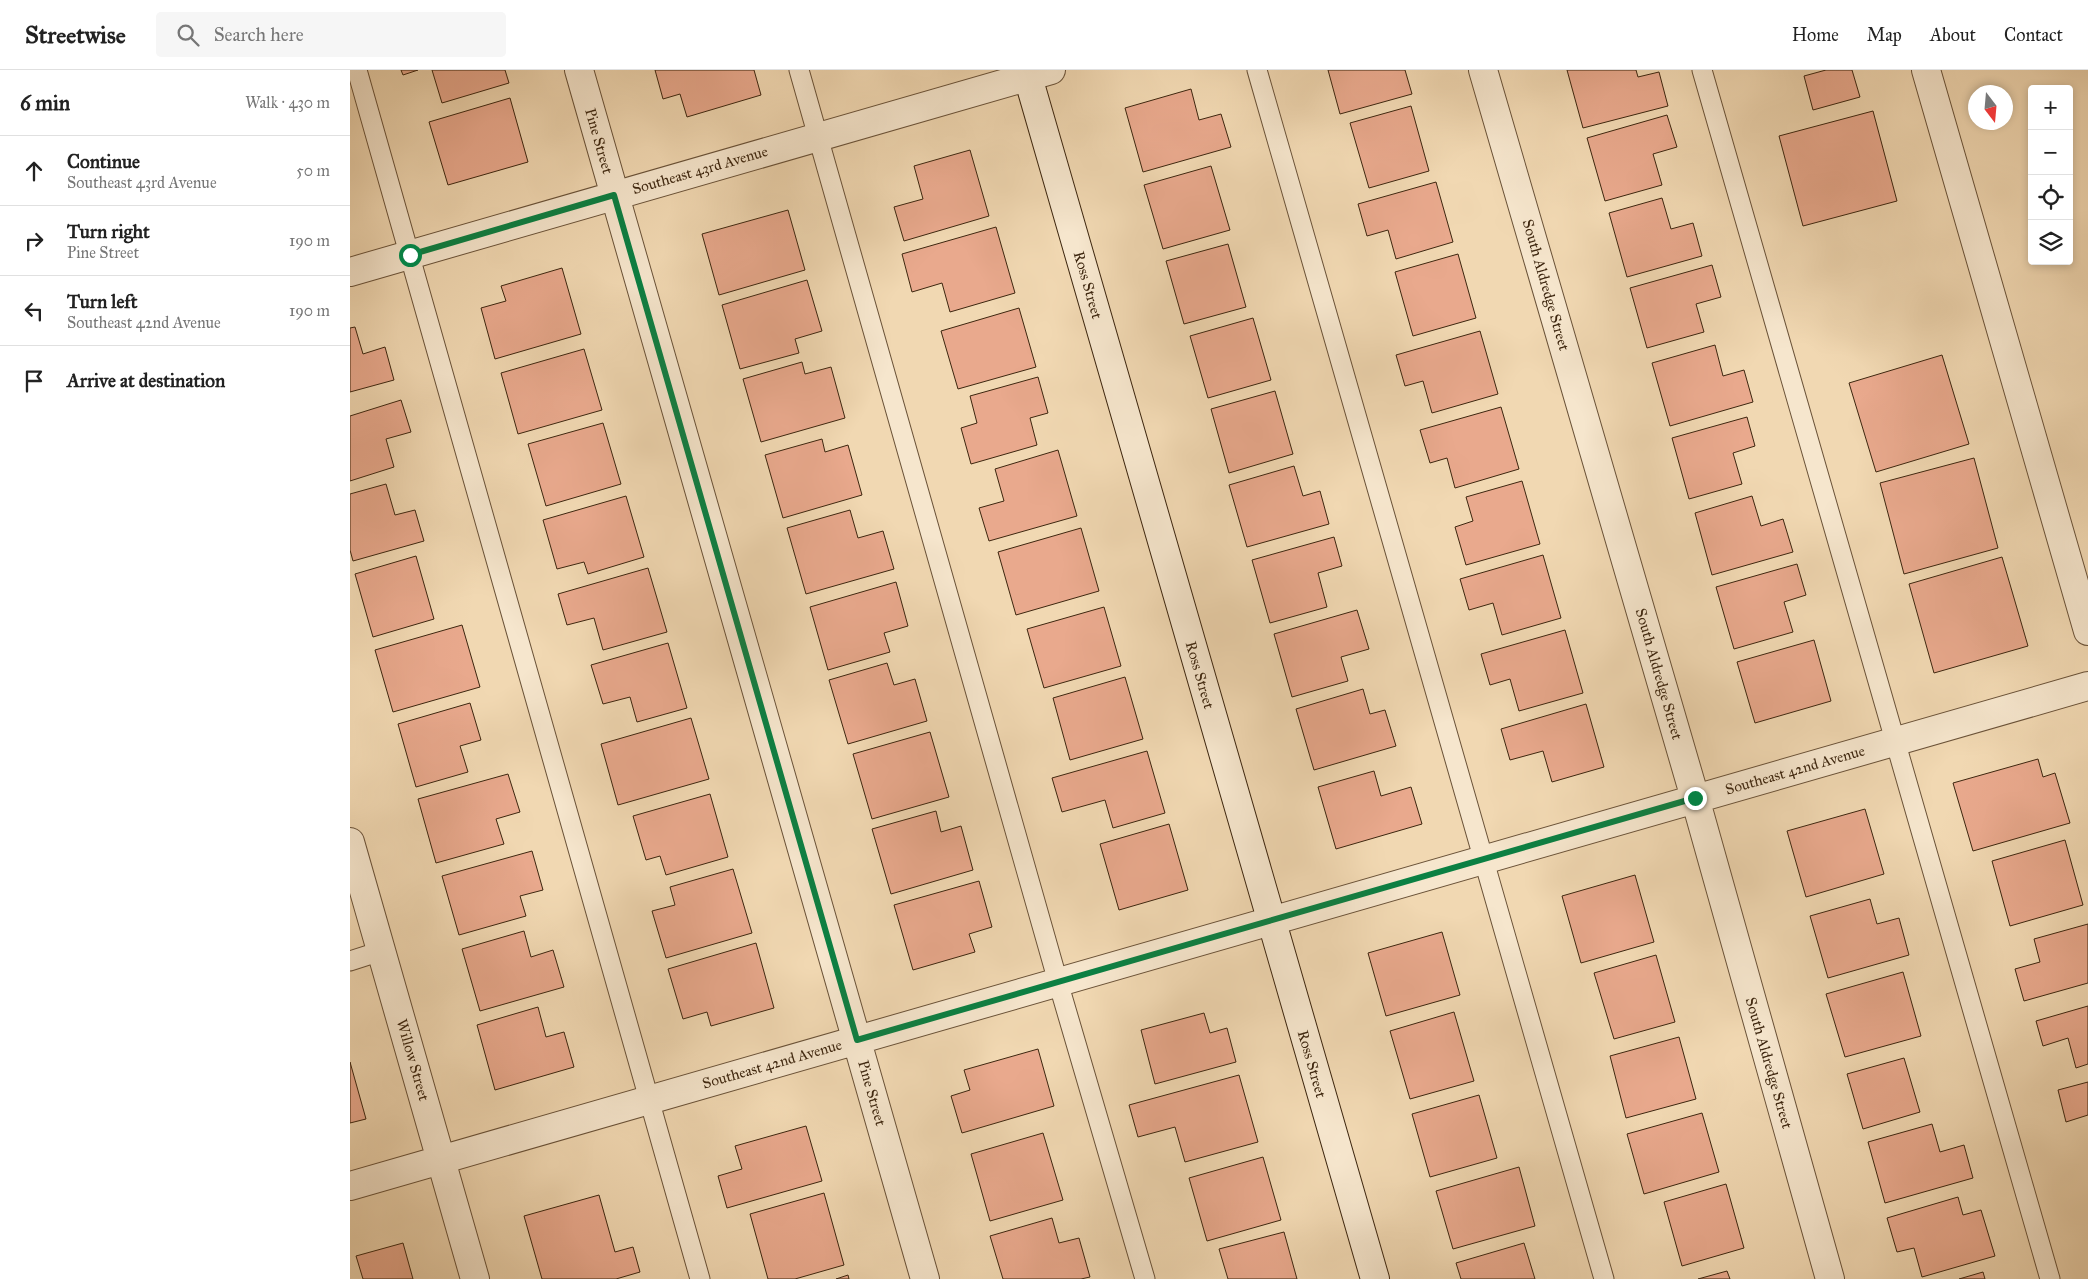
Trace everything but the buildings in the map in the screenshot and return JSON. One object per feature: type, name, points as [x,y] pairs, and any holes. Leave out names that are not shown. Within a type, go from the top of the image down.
[{"type":"street","name":"Pine Street","points":[[579,70],[926,1279]]},
{"type":"street","name":"South Aldredge Street","points":[[1483,70],[1695,798],[1830,1279]]},
{"type":"street","points":[[1926,70],[2088,631]]},
{"type":"street","name":"Southeast 43rd Avenue","points":[[350,272],[1035,72]]},
{"type":"street","name":"Ross Street","points":[[1035,72],[1271,921],[1375,1279]]},
{"type":"street","name":"Southeast 42nd Avenue","points":[[350,1186],[2088,686]]},
{"type":"street","name":"Willow Street","points":[[350,842],[475,1279]]},
{"type":"lane","points":[[356,70],[700,1279]]},
{"type":"lane","points":[[800,70],[1058,982],[1145,1279]]},
{"type":"lane","points":[[1257,70],[1604,1279]]},
{"type":"lane","points":[[1702,70],[2050,1279]]},
{"type":"lane","points":[[350,961],[382,952]]},
{"type":"route","points":[[410,255],[614,195],[857,1040],[1695,798]]}]
